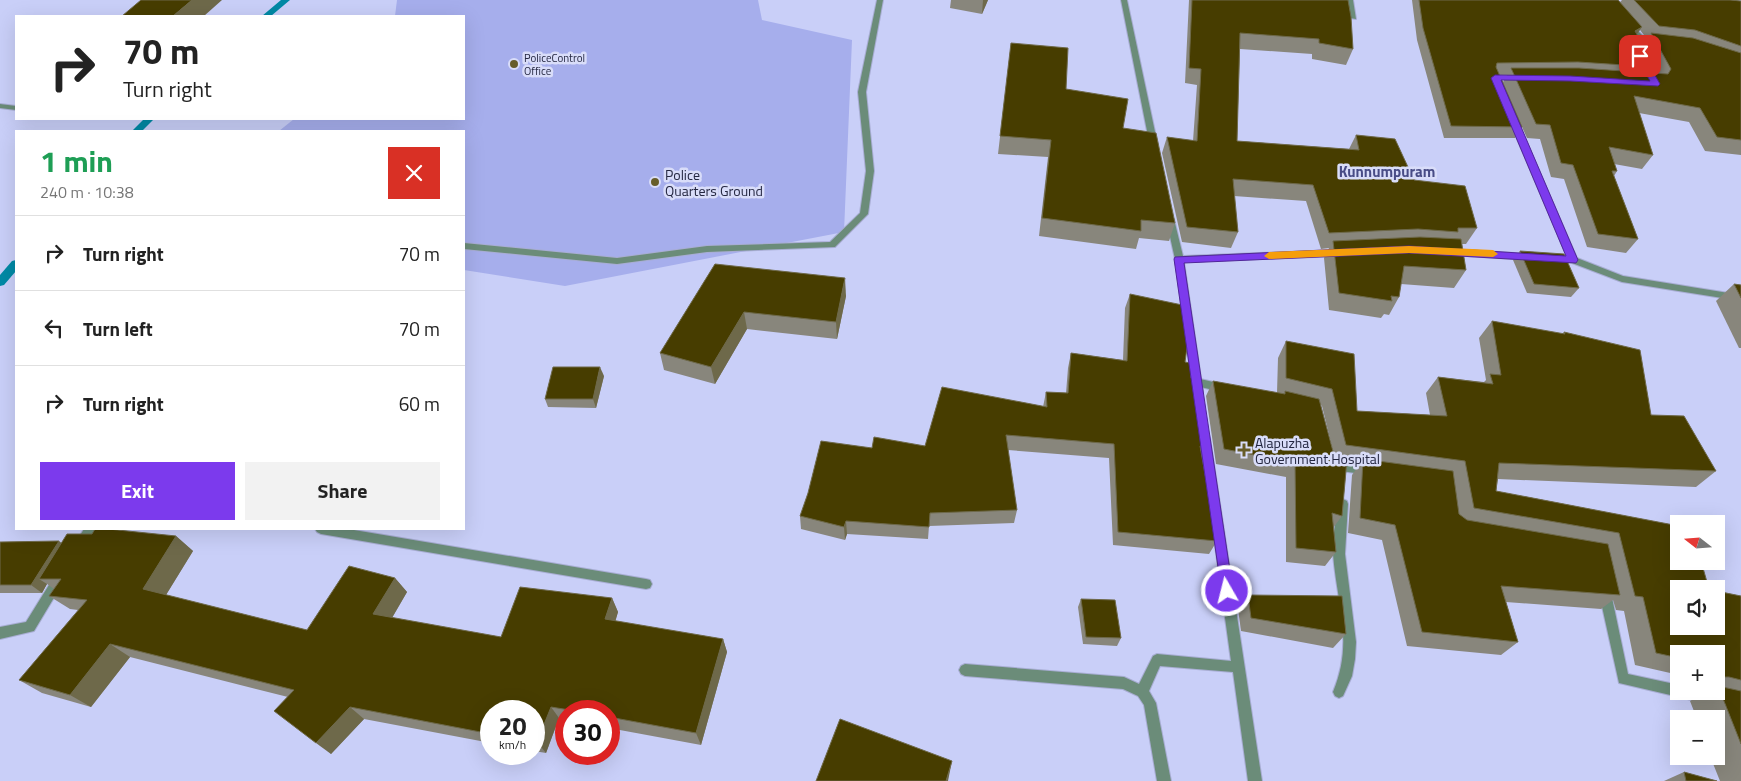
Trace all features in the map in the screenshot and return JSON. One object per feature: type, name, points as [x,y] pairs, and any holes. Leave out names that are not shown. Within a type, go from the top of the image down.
[{"type":"street","points":[[465,246],[617,262],[707,249],[832,246],[864,214],[870,171],[862,92],[880,0]]},
{"type":"street","points":[[1124,0],[1156,153]]},
{"type":"street","points":[[1350,0],[1354,18]]},
{"type":"street","points":[[1626,21],[1645,43]]},
{"type":"street","points":[[1633,42],[1654,44]]},
{"type":"street","points":[[0,106],[15,108]]},
{"type":"street","points":[[1511,114],[1573,260]]},
{"type":"street","points":[[1168,211],[1179,259],[1199,401]]},
{"type":"street","points":[[1437,251],[1573,260],[1622,279],[1741,298]]},
{"type":"street","points":[[1179,259],[1351,252]]},
{"type":"street","points":[[1196,382],[1233,390]]},
{"type":"street","points":[[1204,431],[1255,781]]},
{"type":"street","points":[[1328,456],[1330,466],[1345,473],[1382,472]]},
{"type":"street","points":[[1339,692],[1347,678],[1349,628],[1339,553],[1343,496]]},
{"type":"street","points":[[0,633],[30,627],[89,530]]},
{"type":"street","points":[[327,530],[646,584]]},
{"type":"street","points":[[1602,582],[1623,679],[1723,701]]},
{"type":"street","points":[[1142,692],[1157,660],[1238,667]]},
{"type":"street","points":[[965,670],[1124,683],[1142,692],[1150,703],[1164,781]]},
{"type":"shaded area","name":"Police Quarters Ground","points":[[397,0],[758,0],[762,20],[852,40],[844,232],[565,286],[465,270],[465,130],[280,130],[293,120],[465,120],[465,15],[395,15]]},
{"type":"building","points":[[141,0],[192,0],[174,15],[123,15]]},
{"type":"building","points":[[1192,0],[1348,0],[1353,49],[1319,43],[1319,39],[1240,33],[1237,141],[1359,150],[1356,135],[1395,139],[1414,180],[1465,186],[1477,228],[1458,228],[1458,232],[1418,229],[1329,233],[1313,185],[1233,179],[1238,232],[1187,227],[1167,137],[1197,141],[1201,69],[1189,68]]},
{"type":"building","points":[[1419,0],[1618,0],[1642,27],[1635,31],[1655,67],[1578,62],[1497,63],[1496,67],[1522,127],[1451,126],[1423,28]]},
{"type":"building","points":[[1634,0],[1741,1],[1741,46],[1695,30],[1659,26]]},
{"type":"building","points":[[1651,33],[1693,38],[1741,53],[1741,140],[1717,137],[1700,108],[1634,96],[1653,155],[1609,147],[1617,171],[1612,171],[1638,239],[1598,234],[1573,165],[1561,163],[1550,125],[1536,124],[1511,68],[1579,68],[1668,74],[1671,69]]},
{"type":"building","points":[[1011,43],[1068,48],[1066,89],[1128,99],[1123,128],[1156,133],[1175,223],[1141,220],[1141,231],[1042,218],[1051,140],[1000,136]]},
{"type":"building","points":[[1420,237],[1461,239],[1466,270],[1404,266],[1399,297],[1391,296],[1392,301],[1339,293],[1333,241]]},
{"type":"building","points":[[1520,251],[1564,254],[1579,288],[1534,284]]},
{"type":"building","points":[[715,264],[845,278],[836,322],[744,312],[711,367],[660,353]]},
{"type":"building","points":[[1734,284],[1741,285],[1741,298]]},
{"type":"building","points":[[1130,294],[1187,306],[1190,326],[1185,362],[1190,363],[1191,378],[1198,379],[1208,447],[1200,446],[1217,541],[1118,532],[1114,444],[1006,435],[1017,510],[930,513],[929,527],[846,521],[844,527],[800,516],[808,493],[821,441],[872,448],[874,437],[925,446],[942,387],[1047,407],[1046,392],[1068,393],[1071,353],[1127,361]]},
{"type":"building","points":[[1492,321],[1565,334],[1564,332],[1640,350],[1651,415],[1684,416],[1716,471],[1499,463],[1496,491],[1670,524],[1670,570],[1704,570],[1706,580],[1670,580],[1670,635],[1725,635],[1725,593],[1741,596],[1741,680],[1725,677],[1725,645],[1670,645],[1670,656],[1656,653],[1643,597],[1635,596],[1619,533],[1474,508],[1465,461],[1346,445],[1332,389],[1286,378],[1286,341],[1354,354],[1357,411],[1447,416],[1438,377],[1493,384],[1490,374],[1501,375]]},
{"type":"building","points":[[553,367],[600,367],[593,399],[545,399]]},
{"type":"building","points":[[1213,381],[1285,394],[1285,391],[1319,399],[1334,455],[1347,459],[1342,516],[1332,513],[1336,552],[1296,548],[1295,463],[1224,449]]},
{"type":"building","points":[[1363,459],[1453,471],[1459,514],[1467,520],[1608,544],[1620,595],[1501,586],[1518,642],[1422,632],[1395,525],[1360,518]]},
{"type":"building","points":[[94,530],[118,530],[176,536],[143,589],[307,630],[349,566],[395,578],[373,614],[501,637],[520,587],[612,598],[605,619],[723,639],[696,733],[620,719],[620,700],[555,700],[555,708],[551,707],[545,722],[545,700],[480,700],[480,732],[350,707],[316,743],[274,711],[294,690],[110,644],[70,695],[19,680],[87,600],[49,596],[61,579],[39,579],[67,534],[92,534]]},
{"type":"building","points":[[59,541],[31,585],[0,585],[0,542]]},
{"type":"building","points":[[1248,595],[1342,596],[1346,634],[1251,618]]},
{"type":"building","points":[[1081,599],[1115,600],[1121,638],[1086,637]]},
{"type":"building","points":[[1725,688],[1741,691],[1741,744],[1724,700]]},
{"type":"building","points":[[840,719],[952,761],[946,781],[816,781]]},
{"type":"building","points":[[1684,772],[1717,781],[1686,781]]},
{"type":"waterway","points":[[267,15],[286,0]]},
{"type":"waterway","points":[[138,130],[148,120]]},
{"type":"waterway","points":[[0,282],[15,265]]},
{"type":"slow traffic","points":[[1269,256],[1409,250],[1493,254]]},
{"type":"place","name":"PoliceControl Office","points":[[514,64]]},
{"type":"place","name":"Police Quarters Ground","points":[[655,182]]},
{"type":"place","name":"Alapuzha Government Hospital","points":[[1244,450]]},
{"type":"district","name":"Kunnumpuram","points":[[1387,171]]},
{"type":"route","points":[[1227,591],[1179,259],[1409,250],[1573,260],[1495,78],[1570,78],[1655,84],[1640,56]]}]
